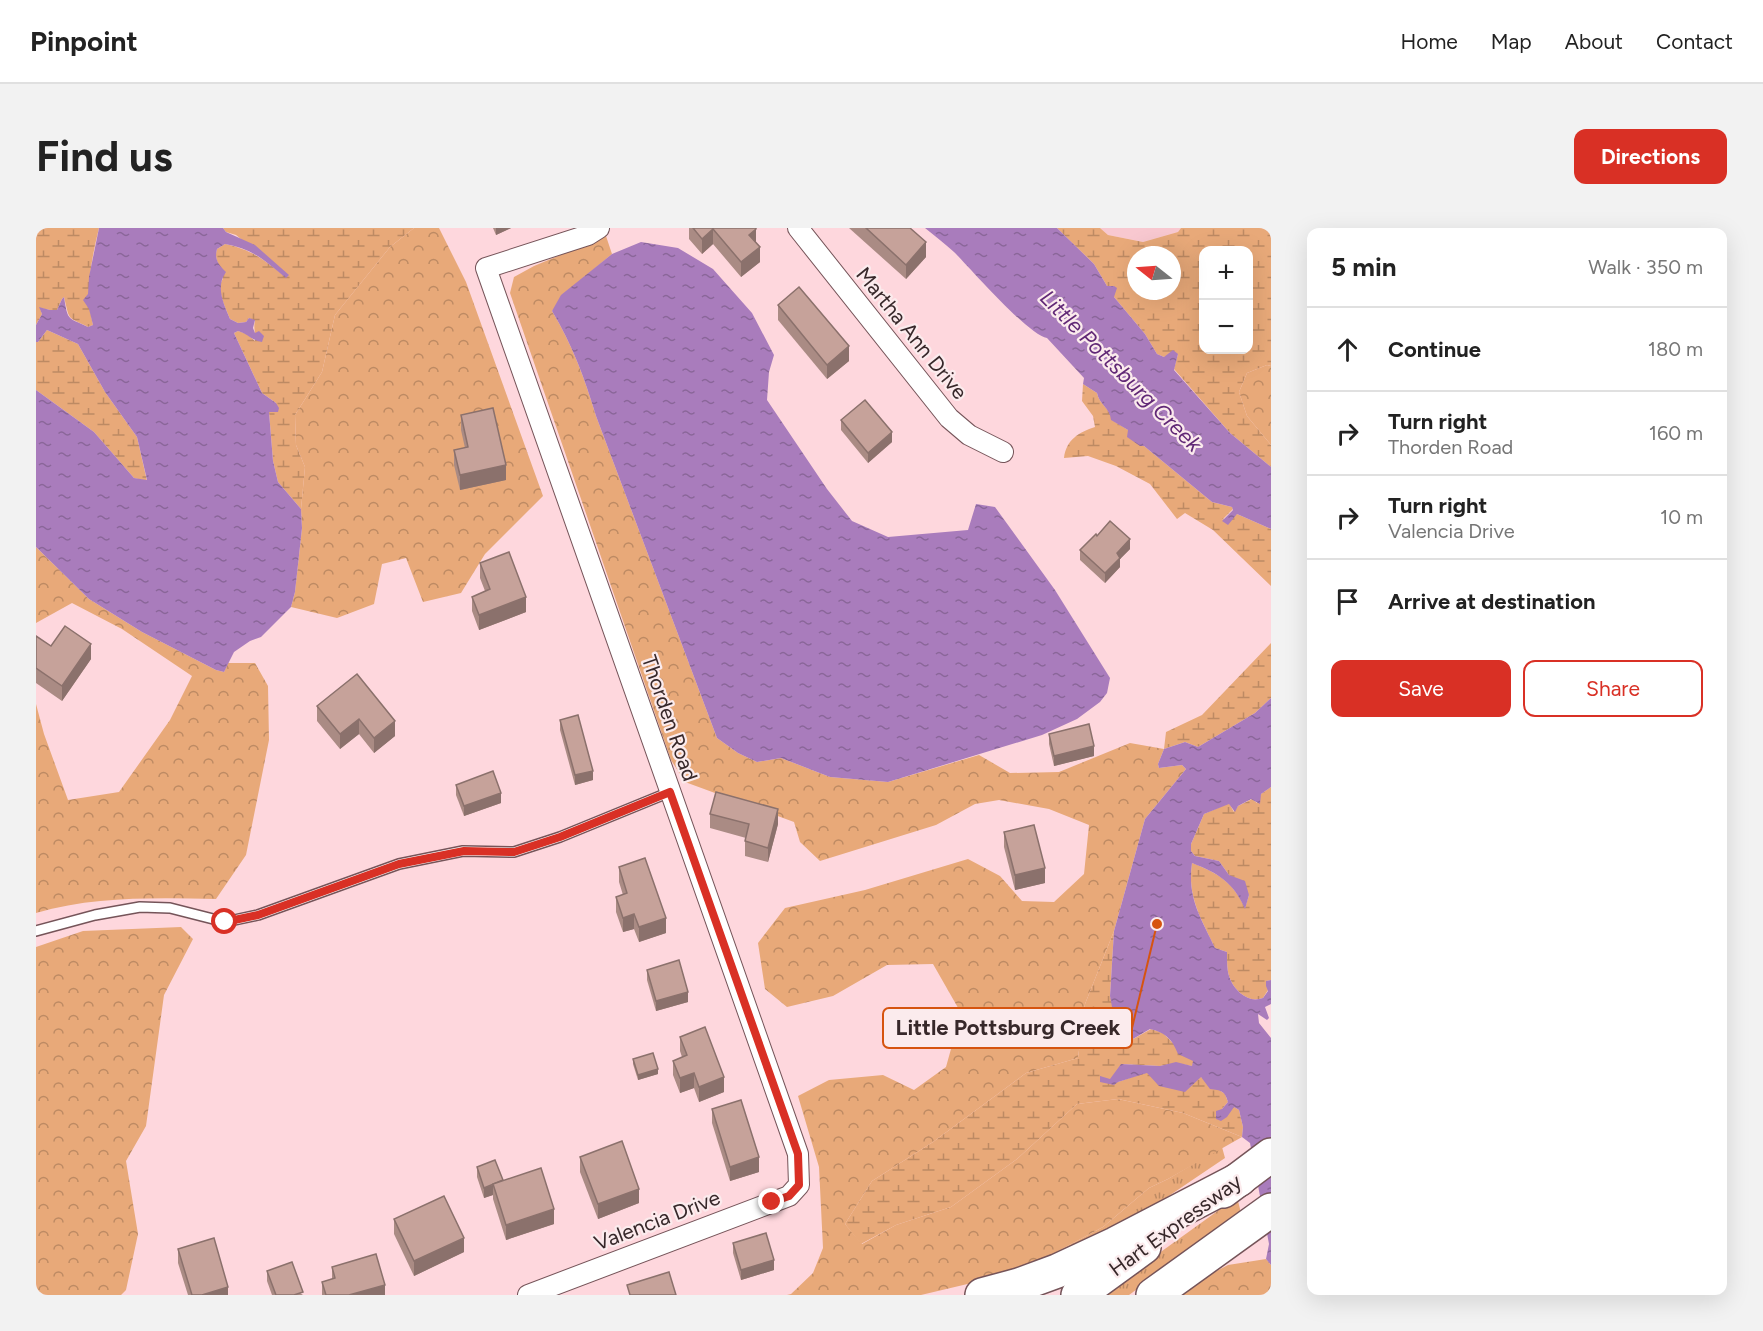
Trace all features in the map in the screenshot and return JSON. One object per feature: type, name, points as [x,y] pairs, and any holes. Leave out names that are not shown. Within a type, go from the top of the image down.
[{"type":"highway","name":"Hart Expressway","points":[[1078,1295],[1271,1155]]},
{"type":"highway","points":[[982,1295],[1067,1267],[1240,1179]]},
{"type":"highway","name":"Hart Expressway","points":[[1153,1295],[1261,1217]]},
{"type":"street","name":"Thorden Road","points":[[599,228],[588,234],[486,268],[798,1154],[799,1185]]},
{"type":"street","name":"Martha Ann Drive","points":[[798,228],[949,418],[969,435],[1004,452]]},
{"type":"street","name":"Valencia Drive","points":[[528,1295],[789,1196],[799,1185]]},
{"type":"lane","points":[[36,931],[95,915],[140,907],[170,908],[225,922],[258,915],[399,864],[464,851],[514,852],[560,837],[670,792]]},
{"type":"shaded area","points":[[1100,228],[1181,228],[1178,232],[1143,242],[1108,235]]},
{"type":"green space","points":[[36,228],[99,228],[90,276],[89,301],[93,325],[88,327],[70,317],[64,297],[57,310],[40,308],[42,314],[36,325]]},
{"type":"green space","points":[[223,228],[414,228],[390,247],[335,315],[322,372],[295,415],[296,445],[305,467],[301,509],[278,482],[273,461],[269,412],[276,403],[262,393],[234,333],[238,331],[247,334],[255,341],[255,321],[249,318],[246,322],[238,323],[230,319],[221,294],[220,285],[223,277],[216,257],[217,249],[225,244],[243,249],[286,277],[236,235],[226,232]]},
{"type":"green space","points":[[414,228],[439,228],[466,282],[543,496],[485,554],[461,593],[423,602],[406,558],[382,564],[374,604],[337,618],[291,607],[295,592],[302,528],[301,509],[305,467],[296,445],[295,415],[322,372],[335,315],[390,247]]},
{"type":"green space","points":[[1057,228],[1100,228],[1108,235],[1143,242],[1178,232],[1181,228],[1271,228],[1271,366],[1267,365],[1247,373],[1239,392],[1247,416],[1271,445],[1271,467],[1230,433],[1174,369],[1178,354],[1164,357],[1157,354],[1145,334],[1114,297],[1114,286],[1107,286],[1094,264]]},
{"type":"green space","points":[[606,236],[612,254],[588,274],[552,311],[583,375],[596,416],[717,738],[738,753],[757,762],[781,758],[830,777],[888,782],[979,755],[1010,773],[1059,772],[1130,743],[1164,749],[1158,764],[1159,768],[1182,765],[1186,769],[1145,819],[1114,931],[1085,1004],[1078,1058],[1026,1073],[933,1142],[872,1181],[845,1224],[862,1244],[896,1225],[951,1207],[1017,1159],[1077,1104],[1118,1099],[1183,1113],[1242,1137],[1149,1188],[1103,1227],[1058,1251],[1044,1262],[1014,1273],[921,1295],[787,1295],[791,1294],[813,1273],[823,1248],[819,1167],[798,1096],[829,1080],[883,1075],[914,1090],[946,1067],[961,1013],[933,964],[887,965],[833,996],[787,1007],[765,989],[758,943],[785,908],[865,890],[968,859],[1000,876],[1022,901],[1054,902],[1084,874],[1089,825],[1049,809],[999,800],[975,804],[936,825],[820,861],[800,842],[794,822],[685,782],[671,760],[510,293],[514,277],[534,266]]},
{"type":"green space","points":[[47,330],[78,344],[105,392],[137,437],[147,481],[134,478],[94,432],[36,390],[36,342]]},
{"type":"green space","points":[[1267,365],[1271,366],[1271,445],[1247,416],[1239,392],[1247,373]]},
{"type":"green space","points":[[1083,384],[1097,393],[1112,420],[1128,430],[1212,502],[1232,507],[1233,509],[1222,520],[1237,514],[1271,529],[1271,586],[1213,530],[1185,513],[1177,519],[1150,484],[1116,466],[1088,456],[1064,458],[1067,446],[1074,438],[1095,427],[1093,416],[1082,401]]},
{"type":"green space","points":[[36,547],[89,599],[142,632],[216,670],[224,672],[228,663],[255,663],[268,686],[269,740],[246,855],[216,899],[103,901],[58,907],[36,913],[36,704],[44,734],[68,800],[119,792],[170,720],[192,676],[122,629],[72,603],[36,623]]},
{"type":"green space","points":[[1271,643],[1271,698],[1255,713],[1198,747],[1185,742],[1164,749],[1166,732],[1202,715]]},
{"type":"green space","points":[[1271,787],[1271,980],[1266,981],[1268,990],[1263,998],[1254,999],[1240,993],[1232,984],[1227,952],[1215,948],[1200,917],[1193,897],[1192,863],[1210,871],[1230,885],[1245,908],[1249,895],[1219,861],[1195,856],[1191,851],[1191,844],[1204,814],[1229,803],[1234,812],[1238,806],[1252,799],[1257,803],[1261,794]]},
{"type":"green space","points":[[181,927],[193,939],[164,995],[146,1126],[126,1161],[138,1234],[126,1290],[121,1295],[36,1295],[36,947],[83,931]]},
{"type":"green space","points":[[1114,931],[1110,996],[1126,1043],[1151,1029],[1163,1033],[1194,1061],[1192,1066],[1176,1063],[1160,1066],[1121,1064],[1118,1082],[1147,1072],[1201,1077],[1225,1094],[1228,1102],[1222,1109],[1234,1107],[1239,1110],[1243,1127],[1242,1137],[1183,1113],[1118,1099],[1077,1104],[1017,1159],[951,1207],[896,1225],[861,1244],[845,1224],[872,1181],[933,1142],[1026,1073],[1078,1058],[1085,1004]]},
{"type":"green space","points":[[1222,1147],[1225,1158],[1145,1212],[1044,1262],[1058,1251],[1103,1227],[1149,1188]]},
{"type":"green space","points":[[1237,1197],[1241,1213],[1129,1295],[1101,1295]]},
{"type":"green space","points":[[1266,1259],[1271,1265],[1271,1295],[1183,1295],[1207,1276],[1228,1265]]},
{"type":"water","points":[[99,228],[223,228],[226,232],[255,245],[289,275],[286,278],[251,252],[243,249],[225,244],[217,249],[218,262],[226,272],[221,290],[230,319],[238,323],[246,322],[249,318],[255,320],[253,328],[255,333],[259,331],[264,336],[262,342],[238,331],[234,333],[262,393],[279,408],[278,412],[269,412],[273,461],[278,482],[301,509],[302,528],[295,592],[291,607],[261,637],[250,641],[234,652],[224,672],[142,632],[89,599],[36,547],[36,390],[94,432],[134,478],[147,480],[137,437],[105,392],[78,344],[47,330],[36,342],[36,325],[42,314],[39,307],[57,310],[64,297],[66,310],[70,317],[88,327],[93,325],[89,309],[83,300],[88,294],[89,277]]},
{"type":"water","points":[[925,228],[1057,228],[1094,264],[1107,286],[1117,288],[1114,297],[1145,334],[1157,354],[1164,357],[1173,350],[1178,354],[1174,370],[1230,433],[1271,467],[1271,529],[1237,514],[1228,525],[1222,521],[1233,510],[1232,507],[1212,502],[1144,446],[1140,446],[1127,437],[1128,430],[1111,420],[1109,412],[1097,393],[1083,384],[1084,378],[1047,338],[1027,326],[954,252]]},
{"type":"water","points":[[641,242],[678,248],[713,269],[752,313],[774,355],[769,372],[767,400],[827,489],[852,521],[888,537],[968,530],[976,504],[995,507],[1055,590],[1110,678],[1107,693],[1100,702],[1077,719],[1042,735],[888,782],[830,777],[781,758],[757,762],[738,753],[717,738],[596,416],[583,375],[552,311],[561,295],[612,254]]},
{"type":"water","points":[[1271,698],[1271,787],[1261,794],[1260,804],[1251,799],[1238,806],[1235,812],[1229,804],[1204,814],[1191,844],[1191,851],[1195,856],[1219,861],[1229,875],[1245,881],[1249,895],[1245,909],[1236,892],[1217,875],[1192,863],[1191,875],[1193,897],[1200,917],[1215,948],[1227,952],[1227,964],[1232,984],[1248,998],[1260,999],[1268,991],[1266,981],[1271,980],[1271,1004],[1265,1007],[1269,1018],[1267,1020],[1258,1014],[1259,1023],[1271,1038],[1271,1265],[1266,1259],[1269,1244],[1250,1143],[1242,1137],[1243,1127],[1239,1110],[1234,1107],[1221,1121],[1216,1119],[1216,1111],[1222,1109],[1228,1102],[1227,1098],[1222,1092],[1210,1089],[1201,1077],[1185,1092],[1159,1086],[1147,1073],[1114,1085],[1100,1082],[1100,1076],[1110,1079],[1121,1064],[1160,1066],[1176,1062],[1192,1066],[1193,1061],[1178,1054],[1171,1041],[1160,1032],[1150,1029],[1126,1043],[1117,1034],[1110,996],[1114,931],[1145,819],[1186,769],[1182,765],[1159,768],[1158,764],[1164,749],[1185,742],[1198,747],[1255,713]]},
{"type":"building","points":[[693,228],[756,228],[749,235],[760,247],[741,262],[713,229],[702,239]]},
{"type":"building","points":[[866,228],[910,228],[926,242],[906,265]]},
{"type":"building","points":[[799,287],[849,346],[827,365],[778,305]]},
{"type":"building","points":[[865,400],[892,432],[868,453],[841,420]]},
{"type":"building","points":[[493,408],[506,465],[460,475],[454,450],[468,447],[461,415]]},
{"type":"building","points":[[1110,521],[1130,539],[1117,553],[1120,558],[1105,573],[1080,550]]},
{"type":"building","points":[[509,552],[526,597],[479,615],[472,597],[490,589],[480,563]]},
{"type":"building","points":[[65,626],[91,644],[62,686],[36,668],[36,636],[51,646]]},
{"type":"building","points":[[357,674],[395,721],[374,738],[359,719],[340,734],[317,706]]},
{"type":"building","points":[[578,715],[593,771],[575,775],[560,720]]},
{"type":"building","points":[[1089,724],[1094,746],[1054,756],[1049,734]]},
{"type":"building","points":[[493,771],[501,793],[464,806],[456,785]]},
{"type":"building","points":[[716,792],[778,809],[768,848],[745,841],[749,824],[710,814]]},
{"type":"building","points":[[1034,825],[1045,868],[1015,875],[1004,832]]},
{"type":"building","points":[[645,858],[666,918],[639,927],[634,914],[623,918],[616,897],[627,893],[619,867]]},
{"type":"building","points":[[679,960],[688,992],[656,1001],[647,970]]},
{"type":"building","points":[[705,1027],[724,1077],[699,1087],[694,1073],[680,1078],[673,1061],[687,1055],[680,1037]]},
{"type":"building","points":[[653,1053],[658,1069],[638,1075],[633,1059]]},
{"type":"building","points":[[741,1100],[759,1157],[730,1167],[712,1109]]},
{"type":"building","points":[[622,1141],[639,1189],[598,1204],[580,1157]]},
{"type":"building","points":[[495,1160],[503,1180],[484,1188],[477,1167]]},
{"type":"building","points":[[541,1168],[554,1209],[506,1225],[493,1184]]},
{"type":"building","points":[[444,1196],[464,1238],[414,1261],[394,1219]]},
{"type":"building","points":[[766,1233],[774,1260],[741,1270],[733,1243]]},
{"type":"building","points":[[214,1238],[228,1287],[202,1295],[192,1295],[178,1249]]},
{"type":"building","points":[[376,1254],[385,1285],[349,1295],[326,1295],[322,1282],[335,1278],[332,1267]]},
{"type":"building","points":[[292,1262],[303,1292],[294,1295],[276,1295],[267,1271]]},
{"type":"building","points":[[669,1272],[676,1295],[630,1295],[627,1285]]},
{"type":"place","name":"Little Pottsburg Creek","points":[[1157,924]]},
{"type":"route","points":[[225,922],[258,915],[399,864],[464,851],[514,852],[560,837],[670,792],[798,1154],[799,1185],[789,1196],[772,1202]]}]
